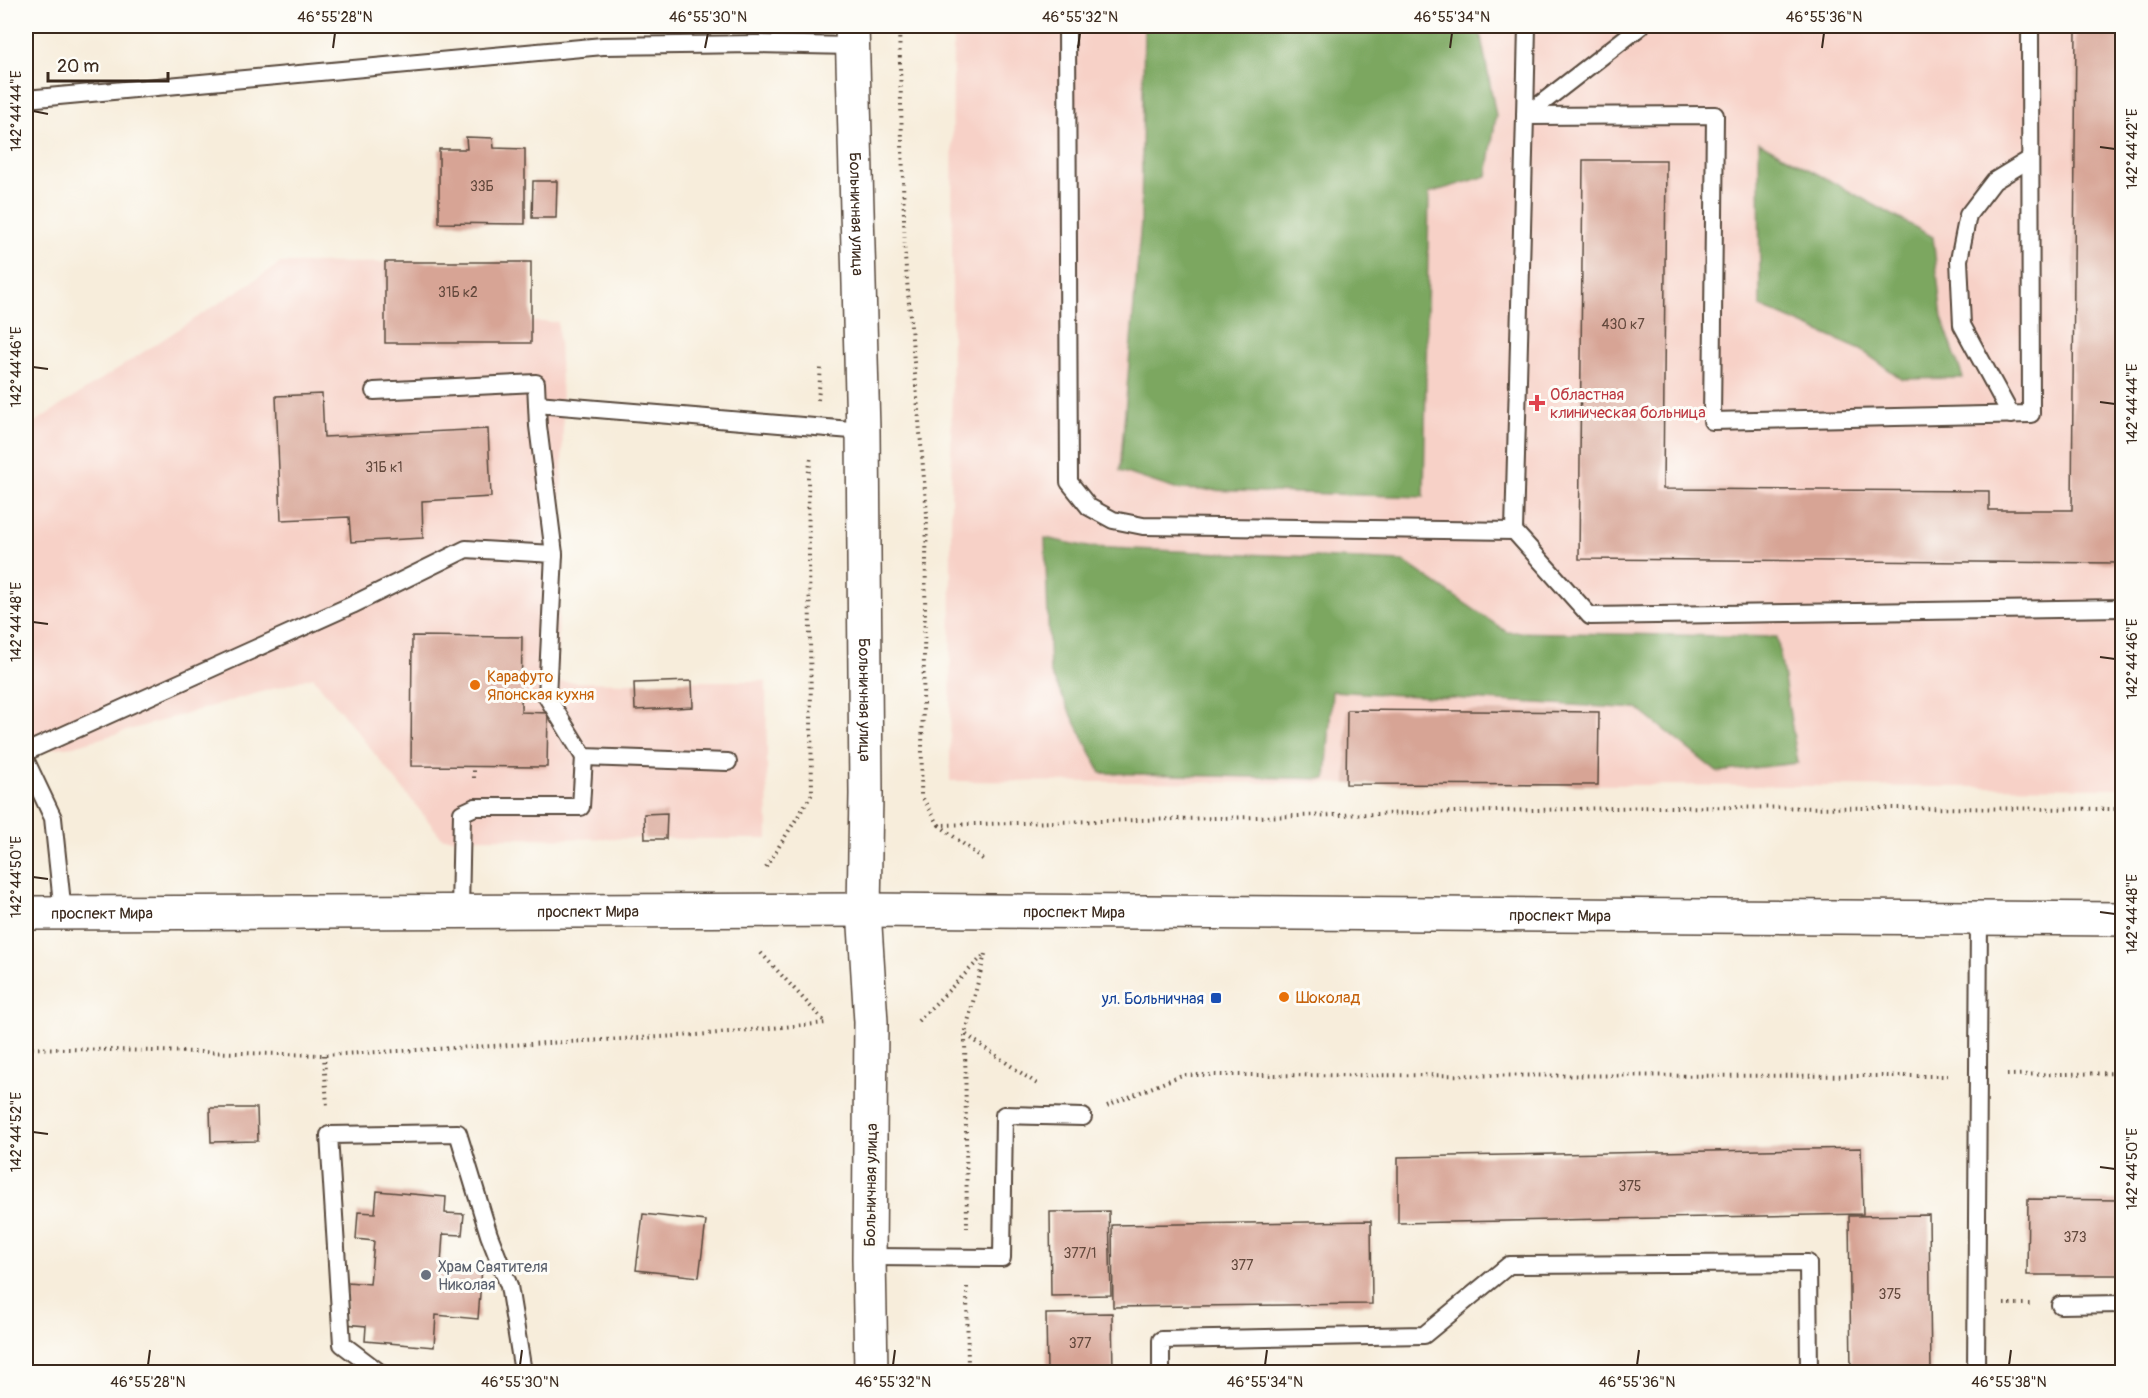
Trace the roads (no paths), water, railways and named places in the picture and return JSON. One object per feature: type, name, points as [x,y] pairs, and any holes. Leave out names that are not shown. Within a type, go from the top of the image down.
[{"type":"main road","name":"Больничная улица","points":[[852,36],[863,431],[866,783],[864,910],[871,1022],[869,1257],[872,1372]]},
{"type":"main road","name":"проспект Мира","points":[[26,913],[864,910],[2122,919]]},
{"type":"lane","points":[[1067,26],[1069,482],[1089,507],[1113,520],[1143,526],[1514,531]]},
{"type":"lane","points":[[1527,26],[1514,531],[1590,616],[2122,608]]},
{"type":"lane","points":[[1525,116],[1641,26]]},
{"type":"lane","points":[[1525,116],[1715,115],[1712,421],[2031,414],[2030,26]]},
{"type":"lane","points":[[26,99],[603,46],[756,44],[852,36]]},
{"type":"lane","points":[[2011,415],[1962,325],[1959,260],[1968,215],[1994,181],[2030,159]]},
{"type":"lane","points":[[374,391],[536,383],[538,426],[554,554],[547,697],[584,758],[581,807],[475,807],[462,813],[460,911]]},
{"type":"lane","points":[[537,404],[863,431]]},
{"type":"lane","points":[[26,752],[352,605],[466,549],[554,554]]},
{"type":"lane","points":[[584,758],[728,762]]},
{"type":"lane","points":[[26,760],[52,818],[63,913]]},
{"type":"lane","points":[[1976,1372],[1979,918]]},
{"type":"lane","points":[[869,1257],[1002,1258],[1004,1115],[1083,1117]]},
{"type":"lane","points":[[379,1372],[342,1344],[329,1135],[458,1133],[489,1235],[509,1286],[523,1372]]},
{"type":"lane","points":[[1161,1372],[1161,1340],[1424,1335],[1509,1265],[1796,1263],[1808,1263],[1809,1372]]},
{"type":"lane","points":[[2060,1305],[2122,1304]]},
{"type":"place","name":"Областная клиническая больница","points":[[1537,403]]},
{"type":"place","name":"Карафуто Японская кухня","points":[[475,685]]},
{"type":"place","name":"Шоколад","points":[[1284,997]]},
{"type":"place","name":"ул. Больничная","points":[[1216,998]]},
{"type":"place","name":"Храм Святителя Николая","points":[[426,1275]]}]
